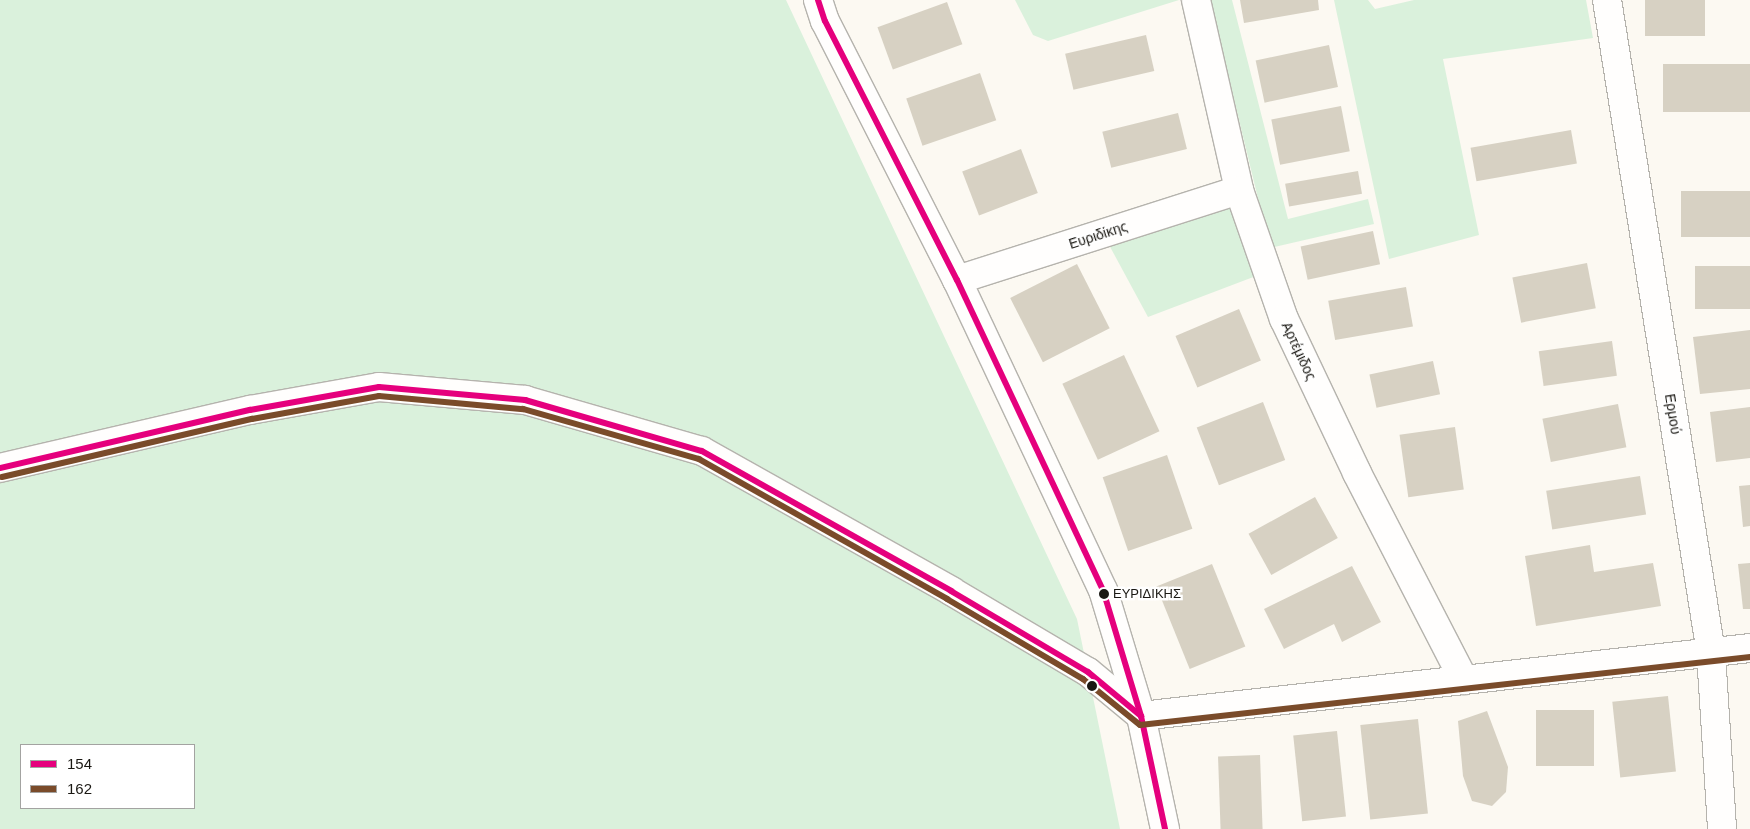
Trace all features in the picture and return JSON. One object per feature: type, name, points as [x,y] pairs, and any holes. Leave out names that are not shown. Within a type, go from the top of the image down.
[{"type":"street","points":[[818,0],[825,21],[958,280],[1102,590],[1141,716],[1165,829]]},
{"type":"street","name":"Αρτέμιδος","points":[[1196,0],[1239,190],[1284,319],[1357,473],[1464,680]]},
{"type":"street","name":"Ερμού","points":[[1607,0],[1711,652],[1722,829]]},
{"type":"street","name":"Ευριδίκης","points":[[958,280],[1239,190]]},
{"type":"street","points":[[0,468],[250,410],[379,387],[525,400],[702,451],[951,590],[1088,672],[1141,716],[1750,648]]},
{"type":"green space","points":[[0,0],[786,0],[1077,619],[1120,829],[0,829]]},
{"type":"green space","points":[[1015,0],[1179,0],[1048,41],[1033,35]]},
{"type":"green space","points":[[1210,0],[1232,0],[1288,219],[1368,199],[1374,224],[1270,248]]},
{"type":"green space","points":[[1334,0],[1368,0],[1375,9],[1414,0],[1586,0],[1593,38],[1443,59],[1479,235],[1389,259]]},
{"type":"green space","points":[[1231,203],[1256,276],[1148,317],[1108,243]]},
{"type":"building","points":[[1240,0],[1318,0],[1319,10],[1244,23]]},
{"type":"building","points":[[1645,0],[1705,0],[1705,36],[1645,36]]},
{"type":"building","points":[[947,2],[962,44],[893,70],[877,27]]},
{"type":"building","points":[[1146,35],[1154,71],[1073,90],[1065,54]]},
{"type":"building","points":[[1329,45],[1338,87],[1265,103],[1256,61]]},
{"type":"building","points":[[1663,64],[1750,64],[1750,112],[1663,112]]},
{"type":"building","points":[[980,73],[996,120],[923,146],[906,98]]},
{"type":"building","points":[[1341,106],[1350,151],[1280,165],[1271,120]]},
{"type":"building","points":[[1178,113],[1187,149],[1111,168],[1102,132]]},
{"type":"building","points":[[1571,130],[1577,163],[1476,181],[1471,148]]},
{"type":"building","points":[[1021,149],[1038,193],[979,215],[962,172]]},
{"type":"building","points":[[1358,171],[1362,194],[1289,207],[1285,184]]},
{"type":"building","points":[[1681,191],[1750,191],[1750,237],[1681,237]]},
{"type":"building","points":[[1373,231],[1380,264],[1308,280],[1301,246]]},
{"type":"building","points":[[1587,263],[1596,308],[1521,323],[1512,278]]},
{"type":"building","points":[[1077,264],[1110,328],[1043,362],[1010,298]]},
{"type":"building","points":[[1695,266],[1750,266],[1750,309],[1695,309]]},
{"type":"building","points":[[1406,287],[1413,326],[1335,340],[1328,301]]},
{"type":"building","points":[[1239,309],[1261,361],[1197,388],[1175,336]]},
{"type":"building","points":[[1750,330],[1750,389],[1700,394],[1693,337]]},
{"type":"building","points":[[1612,341],[1617,376],[1544,386],[1539,351]]},
{"type":"building","points":[[1124,355],[1159,431],[1098,460],[1062,384]]},
{"type":"building","points":[[1433,361],[1440,394],[1376,408],[1369,375]]},
{"type":"building","points":[[1263,402],[1285,460],[1219,485],[1197,427]]},
{"type":"building","points":[[1618,404],[1626,447],[1551,462],[1542,419]]},
{"type":"building","points":[[1750,407],[1750,458],[1716,462],[1710,412]]},
{"type":"building","points":[[1455,427],[1464,489],[1408,497],[1400,435]]},
{"type":"building","points":[[1167,455],[1192,529],[1128,551],[1103,477]]},
{"type":"building","points":[[1640,476],[1646,515],[1552,529],[1546,491]]},
{"type":"building","points":[[1750,485],[1750,526],[1743,527],[1739,486]]},
{"type":"building","points":[[1315,497],[1338,538],[1271,575],[1249,534]]},
{"type":"building","points":[[1590,545],[1594,572],[1653,563],[1661,606],[1536,626],[1525,556]]},
{"type":"building","points":[[1750,563],[1750,609],[1743,609],[1738,564]]},
{"type":"building","points":[[1212,564],[1245,647],[1190,669],[1156,586]]},
{"type":"building","points":[[1352,566],[1381,622],[1342,642],[1334,624],[1284,649],[1264,609]]},
{"type":"building","points":[[1668,696],[1676,772],[1620,777],[1612,702]]},
{"type":"building","points":[[1536,710],[1594,710],[1594,766],[1536,766]]},
{"type":"building","points":[[1487,711],[1508,767],[1506,792],[1492,806],[1472,801],[1463,776],[1458,721]]},
{"type":"building","points":[[1418,719],[1428,813],[1370,820],[1360,725]]},
{"type":"building","points":[[1337,731],[1346,817],[1302,821],[1293,736]]},
{"type":"building","points":[[1260,755],[1263,829],[1221,829],[1218,756]]},
{"type":"transit line","name":"154","points":[[818,0],[825,21],[957,280],[1103,590],[1141,716],[1165,829]]},
{"type":"transit line","name":"154","points":[[0,468],[250,410],[379,387],[525,400],[702,451],[951,591],[1088,672],[1141,716]]},
{"type":"transit line","name":"162","points":[[2,477],[252,419],[379,396],[523,409],[699,459],[947,599],[1083,679],[1140,725],[1750,657]]},
{"type":"place","name":"ΕΥΡΙΔΙΚΗΣ","points":[[1104,594]]}]
